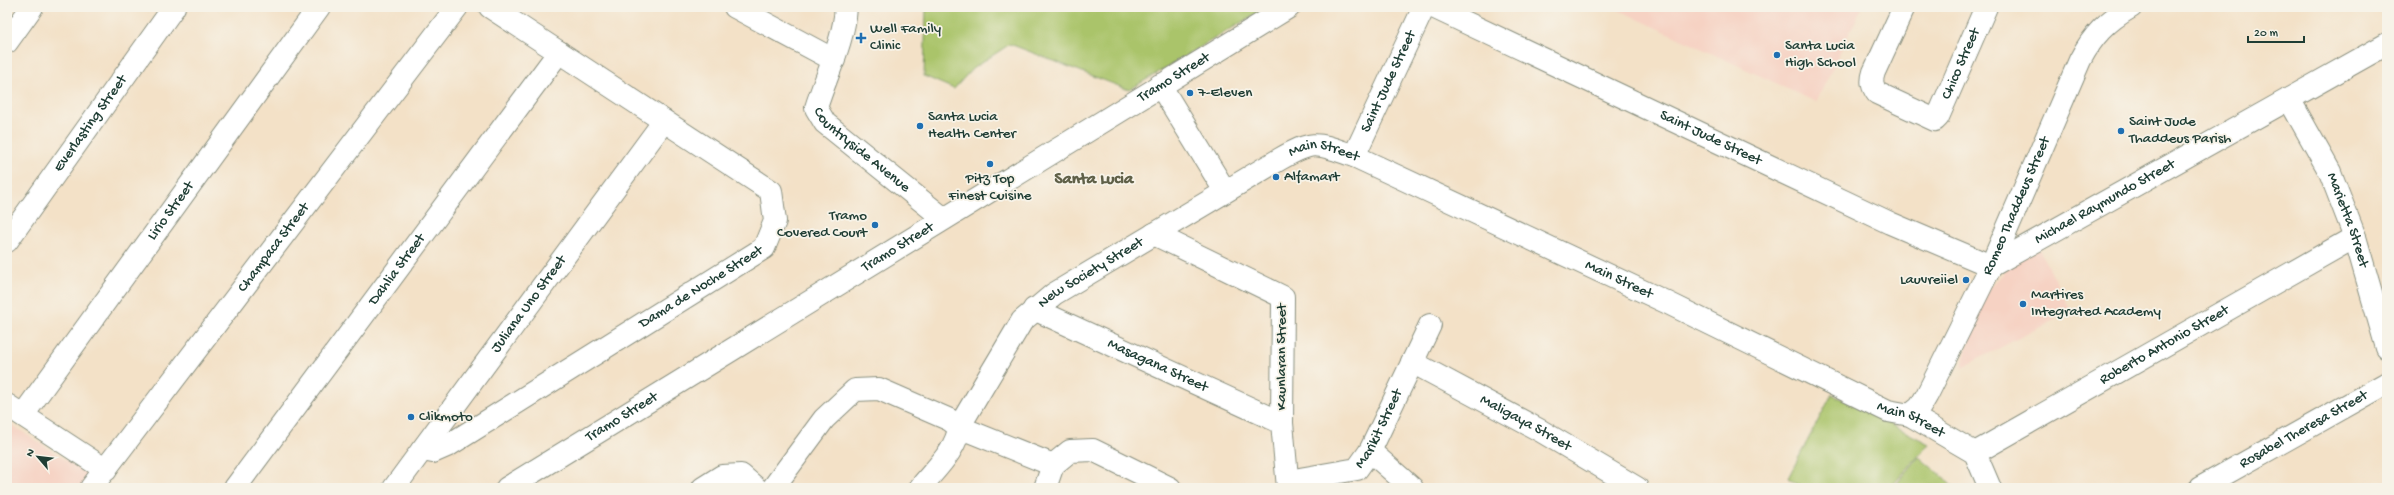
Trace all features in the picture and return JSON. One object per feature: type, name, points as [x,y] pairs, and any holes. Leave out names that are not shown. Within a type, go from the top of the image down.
[{"type":"street","points":[[7,42],[32,7]]},
{"type":"street","name":"Everlasting Street","points":[[7,241],[174,7]]},
{"type":"street","name":"Lirio Street","points":[[15,410],[319,7]]},
{"type":"street","name":"Champaca Street","points":[[91,488],[457,7]]},
{"type":"street","name":"Dama de Noche Street","points":[[422,450],[433,452],[449,445],[764,248],[775,221],[771,191],[490,7]]},
{"type":"street","points":[[735,7],[834,60],[846,7]]},
{"type":"street","name":"Tramo Street","points":[[507,488],[943,218],[1289,7]]},
{"type":"street","name":"Saint Jude Street","points":[[1354,156],[1424,7]]},
{"type":"street","name":"Saint Jude Street","points":[[1433,7],[1890,223],[1991,266]]},
{"type":"street","name":"Chico Street","points":[[1904,7],[1874,72],[1872,80],[1877,93],[1935,120],[1938,117],[1986,7]]},
{"type":"street","name":"Romeo Thaddeus Street","points":[[1910,415],[1920,407],[1927,395],[1991,266],[2090,40],[2101,27],[2131,7]]},
{"type":"street","name":"Michael Raymundo Street","points":[[1991,266],[2387,44]]},
{"type":"street","name":"Dahlia Street","points":[[235,488],[559,52]]},
{"type":"street","name":"Countryside Avenue","points":[[834,60],[824,81],[816,108],[825,123],[943,218]]},
{"type":"street","points":[[1160,85],[1225,191]]},
{"type":"street","name":"Marietta Street","points":[[2289,99],[2330,172],[2355,237],[2387,348]]},
{"type":"street","name":"Juliana Uno Street","points":[[394,488],[664,121]]},
{"type":"street","name":"Main Street","points":[[1225,191],[1302,146],[1314,144],[1327,146],[1354,156],[1668,303],[1888,410],[1910,415],[1974,453]]},
{"type":"street","name":"New Society Street","points":[[920,488],[952,447],[958,436],[959,427],[1022,321],[1034,309],[1054,294],[1225,191]]},
{"type":"street","name":"Kaunlaran Street","points":[[1154,234],[1283,297],[1282,423],[1288,484]]},
{"type":"street","name":"Roberto Antonio Street","points":[[1974,453],[2355,237]]},
{"type":"street","name":"Masagana Street","points":[[1034,309],[1282,423]]},
{"type":"street","name":"Marikit Street","points":[[1288,484],[1357,468],[1370,451],[1430,325]]},
{"type":"street","name":"Maligaya Street","points":[[1412,362],[1541,431],[1637,488]]},
{"type":"street","name":"Rosabel Theresa Street","points":[[2200,488],[2387,383]]},
{"type":"street","points":[[773,488],[824,419],[855,390],[879,389],[950,420],[959,427],[1053,465]]},
{"type":"street","points":[[15,410],[106,470]]},
{"type":"street","points":[[1045,488],[1053,465],[1070,451],[1093,450],[1138,480],[1170,488]]},
{"type":"street","points":[[1370,451],[1412,488]]},
{"type":"street","points":[[1974,453],[1990,488]]},
{"type":"street","points":[[703,488],[722,476],[741,475],[756,488]]},
{"type":"shaded area","name":"Santa Lucia High School","points":[[1612,7],[1862,7],[1816,102]]},
{"type":"shaded area","name":"Martires Integrated Academy","points":[[2038,248],[2071,311],[1961,368],[1982,296],[2015,261]]},
{"type":"shaded area","points":[[7,422],[92,477],[81,488],[7,488]]},
{"type":"green space","points":[[926,7],[1267,7],[1129,90],[1010,44],[972,69],[954,89],[924,76]]},
{"type":"green space","points":[[1832,394],[1929,444],[1890,488],[1803,488],[1788,478]]},
{"type":"green space","points":[[1919,457],[1956,488],[1893,488]]},
{"type":"place","name":"Well Family Clinic","points":[[861,38]]},
{"type":"place","name":"Santa Lucia High School","points":[[1777,55]]},
{"type":"place","name":"7-Eleven","points":[[1190,93]]},
{"type":"place","name":"Santa Lucia Health Center","points":[[920,126]]},
{"type":"place","name":"Saint Jude Thaddeus Parish","points":[[2121,131]]},
{"type":"place","name":"Pitz Top Finest Cuisine","points":[[990,164]]},
{"type":"place","name":"Alfamart","points":[[1276,177]]},
{"type":"place","name":"Tramo Covered Court","points":[[875,225]]},
{"type":"place","name":"Lauvreiiel","points":[[1966,280]]},
{"type":"place","name":"Martires Integrated Academy","points":[[2023,304]]},
{"type":"place","name":"Clikmoto","points":[[411,417]]},
{"type":"district","name":"Santa Lucia","points":[[1094,180]]}]
